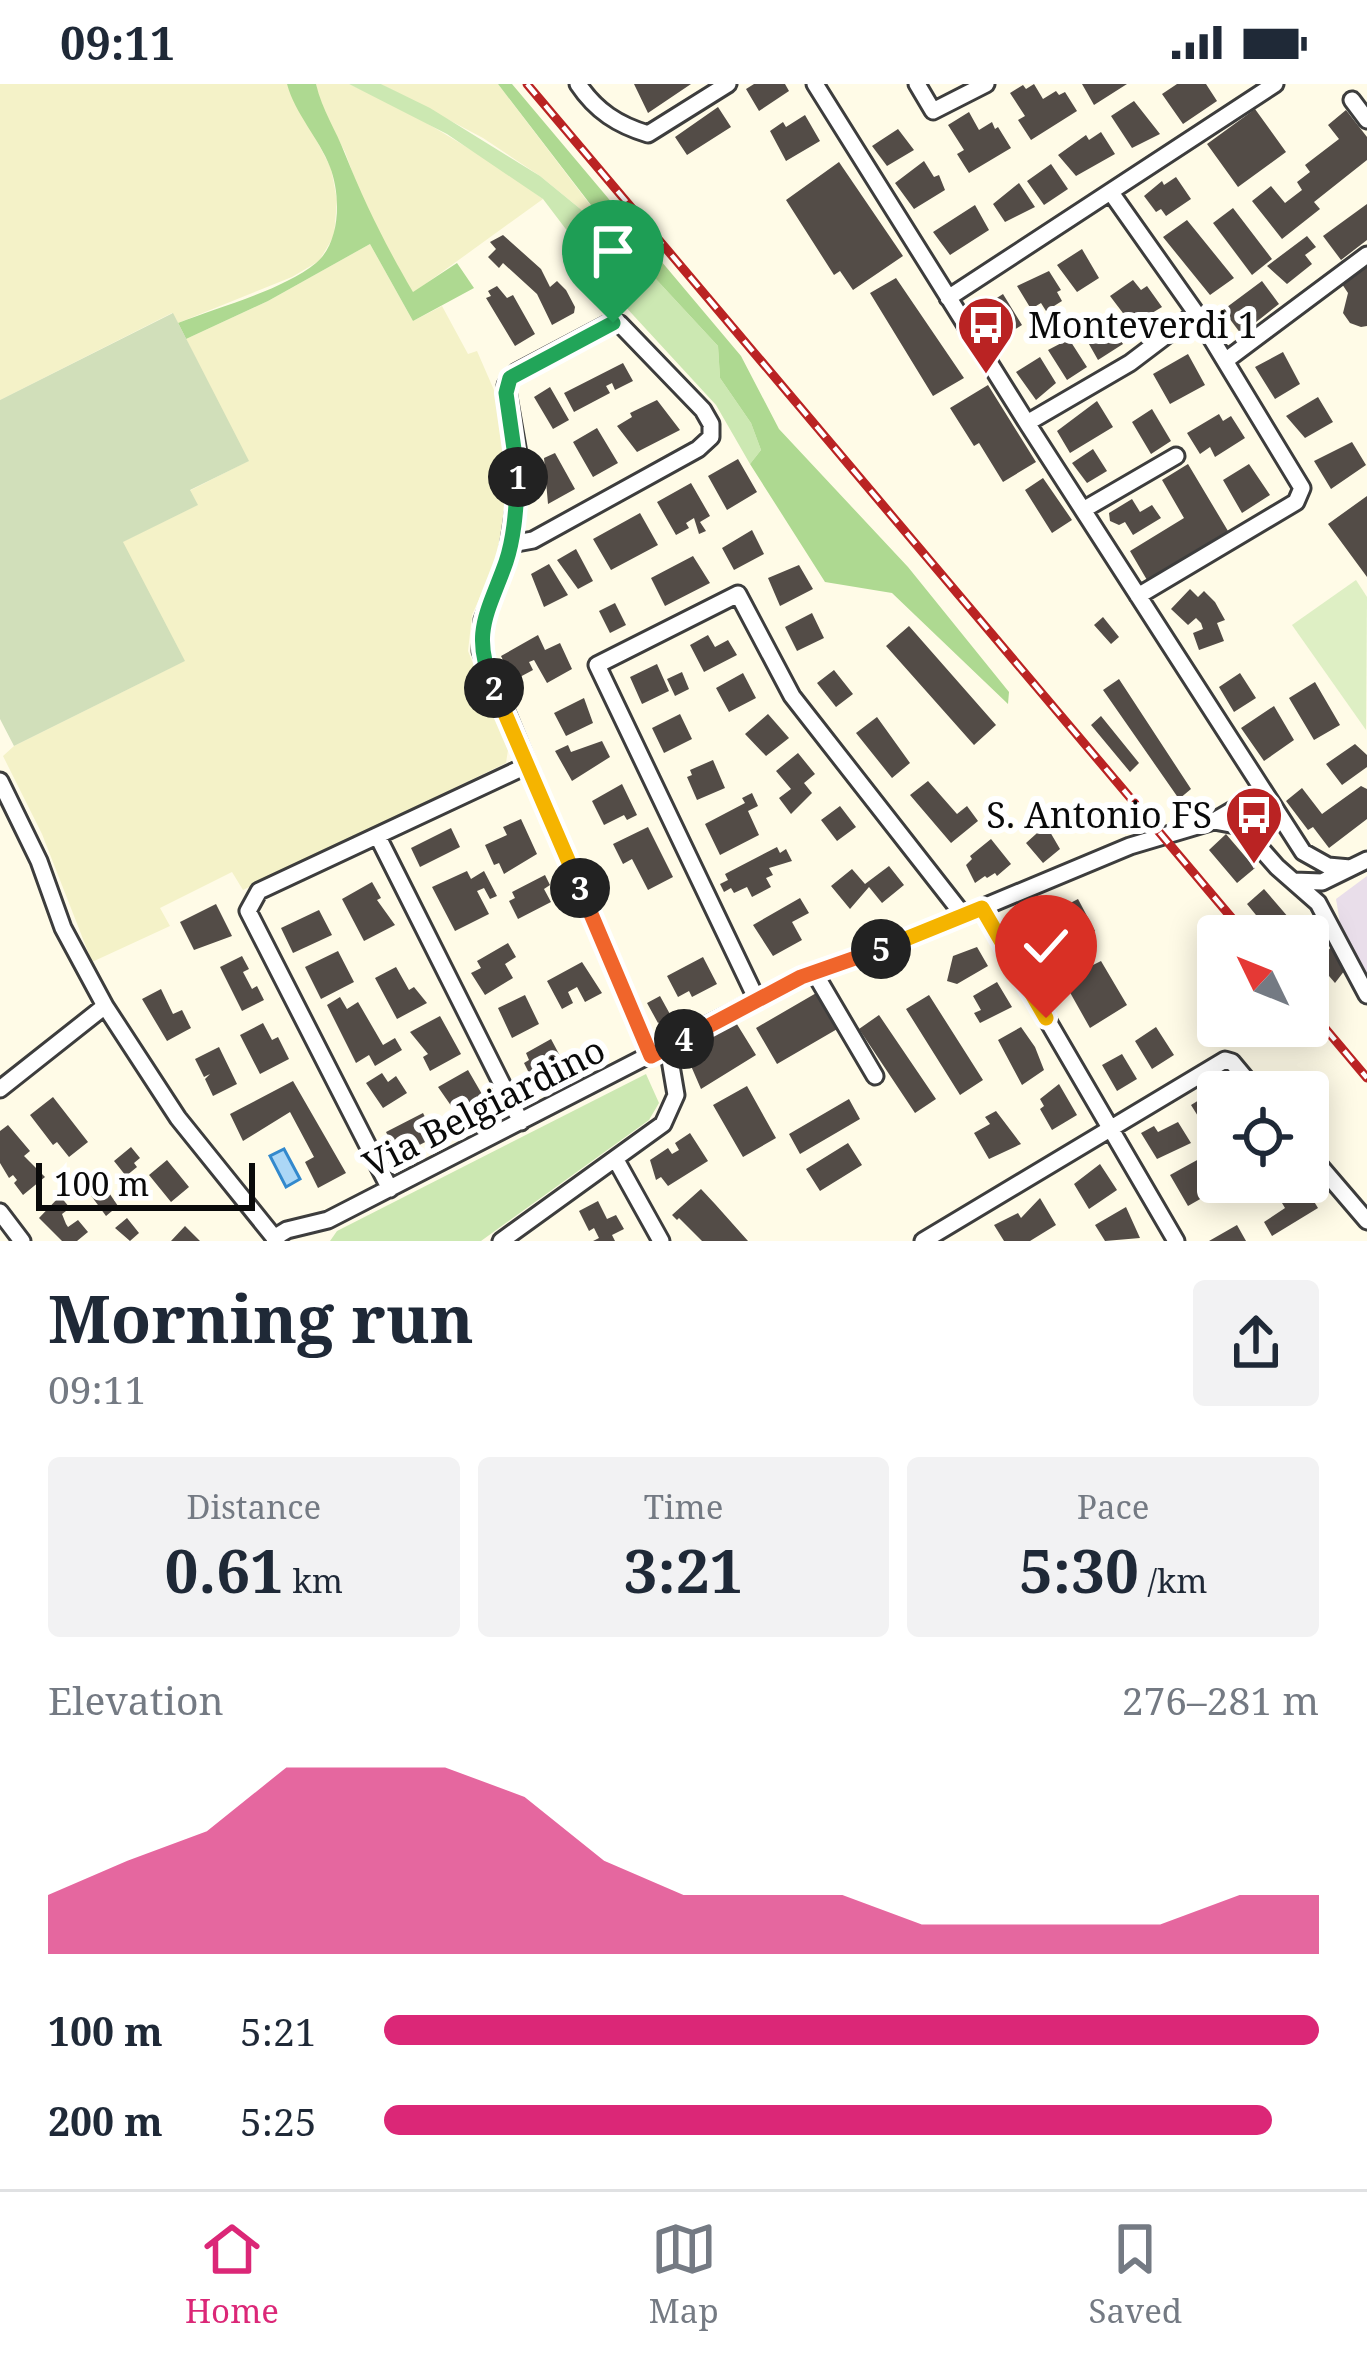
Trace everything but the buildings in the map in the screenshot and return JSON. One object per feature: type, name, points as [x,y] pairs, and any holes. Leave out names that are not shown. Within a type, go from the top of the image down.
[{"type":"street","points":[[578,84],[600,112],[648,134],[728,84]]},
{"type":"street","points":[[815,84],[1303,852],[1322,863],[1350,868]]},
{"type":"street","points":[[917,84],[934,111],[986,84]]},
{"type":"street","points":[[948,298],[1269,92]]},
{"type":"street","points":[[1352,100],[1367,121]]},
{"type":"street","points":[[1112,194],[1196,313],[1302,488],[1302,496],[1138,596]]},
{"type":"street","points":[[1225,362],[1367,255]]},
{"type":"street","points":[[1027,423],[1130,363],[1196,313]]},
{"type":"street","points":[[511,544],[533,540],[711,437],[711,424],[703,410],[620,324],[606,325],[518,372],[506,386],[518,476],[511,544],[483,620],[481,651],[651,1056]]},
{"type":"street","points":[[1083,510],[1176,456]]},
{"type":"street","points":[[757,1000],[597,665],[738,594],[792,695],[964,916]]},
{"type":"street","points":[[390,1189],[248,910],[259,890],[528,765]]},
{"type":"street","points":[[1255,780],[1247,822],[1255,840]]},
{"type":"street","points":[[0,781],[39,862],[63,928],[105,1006],[178,1118],[275,1239],[287,1230],[328,1220]]},
{"type":"street","points":[[1250,805],[1280,817]]},
{"type":"street","name":"Via Belgiardino","points":[[328,1220],[814,972],[1130,846],[1250,805]]},
{"type":"street","points":[[1255,840],[1259,827],[1280,817]]},
{"type":"street","points":[[1214,820],[1241,826],[1318,903],[1367,995]]},
{"type":"street","points":[[377,837],[521,1122]]},
{"type":"street","points":[[1277,866],[1296,863],[1303,852]]},
{"type":"street","points":[[1294,881],[1322,882],[1367,860]]},
{"type":"street","points":[[1318,903],[1322,863]]},
{"type":"street","points":[[982,908],[1176,1241]]},
{"type":"street","points":[[814,972],[875,1076]]},
{"type":"street","points":[[0,1090],[105,1006]]},
{"type":"street","points":[[501,1241],[654,1132],[674,1105],[677,1083],[668,1048]]},
{"type":"street","points":[[1206,1071],[1225,1060],[1239,1071]]},
{"type":"street","points":[[923,1241],[1197,1076]]},
{"type":"street","points":[[616,1160],[661,1241]]},
{"type":"street","points":[[1329,1177],[1367,1221]]},
{"type":"street","points":[[0,1212],[22,1241]]},
{"type":"street","points":[[311,1239],[328,1220]]},
{"type":"shaded area","points":[[0,84],[287,84],[331,168],[337,200],[334,236],[319,261],[292,277],[178,323],[172,313],[0,400]]},
{"type":"shaded area","points":[[316,84],[349,84],[405,110],[543,199],[413,293],[368,215],[345,152],[320,105]]},
{"type":"shaded area","points":[[381,84],[498,84],[594,210],[584,212],[483,138]]},
{"type":"shaded area","points":[[370,244],[413,321],[442,306],[468,354],[477,351],[497,397],[506,459],[506,509],[495,563],[472,615],[468,651],[508,750],[506,763],[243,890],[232,872],[160,908],[170,926],[92,962],[42,834],[3,756],[14,746],[184,661],[122,542],[197,505],[189,491],[248,461],[186,339],[268,301]]},
{"type":"shaded area","points":[[1367,876],[1367,974],[1340,923],[1336,899]]},
{"type":"green space","points":[[287,84],[316,84],[368,208],[413,292],[457,263],[474,288],[413,321],[370,244],[268,301],[186,339],[178,323],[286,282],[316,263],[330,243],[337,204],[334,178]]},
{"type":"green space","points":[[349,84],[381,84],[430,108],[540,176],[654,277],[718,346],[720,378],[751,423],[761,450],[750,464],[716,405],[622,303],[543,199],[447,134]]},
{"type":"green space","points":[[498,84],[512,84],[741,356],[779,429],[908,567],[1009,692],[1008,704],[892,593],[825,582],[750,464],[761,450],[751,423],[720,378],[718,346],[584,212],[594,209]]},
{"type":"green space","points":[[173,313],[249,461],[190,490],[198,505],[123,542],[185,661],[14,746],[0,719],[0,400]]},
{"type":"green space","points":[[1356,580],[1367,597],[1366,730],[1292,625]]},
{"type":"green space","points":[[646,1074],[659,1103],[649,1120],[481,1241],[330,1241],[337,1231]]},
{"type":"water","points":[[284,1149],[300,1179],[286,1187],[270,1156]]},
{"type":"railway","points":[[527,84],[1229,915]]},
{"type":"railway","points":[[1329,1033],[1367,1078]]},
{"type":"place","name":"Monteverdi 1","points":[[986,376]]},
{"type":"place","name":"S. Antonio FS","points":[[1254,866]]},
{"type":"route","points":[[613,323],[518,372],[506,386],[518,454],[517,500],[511,544],[483,620],[481,651],[651,1056],[801,977],[982,908],[1046,1018]]}]
